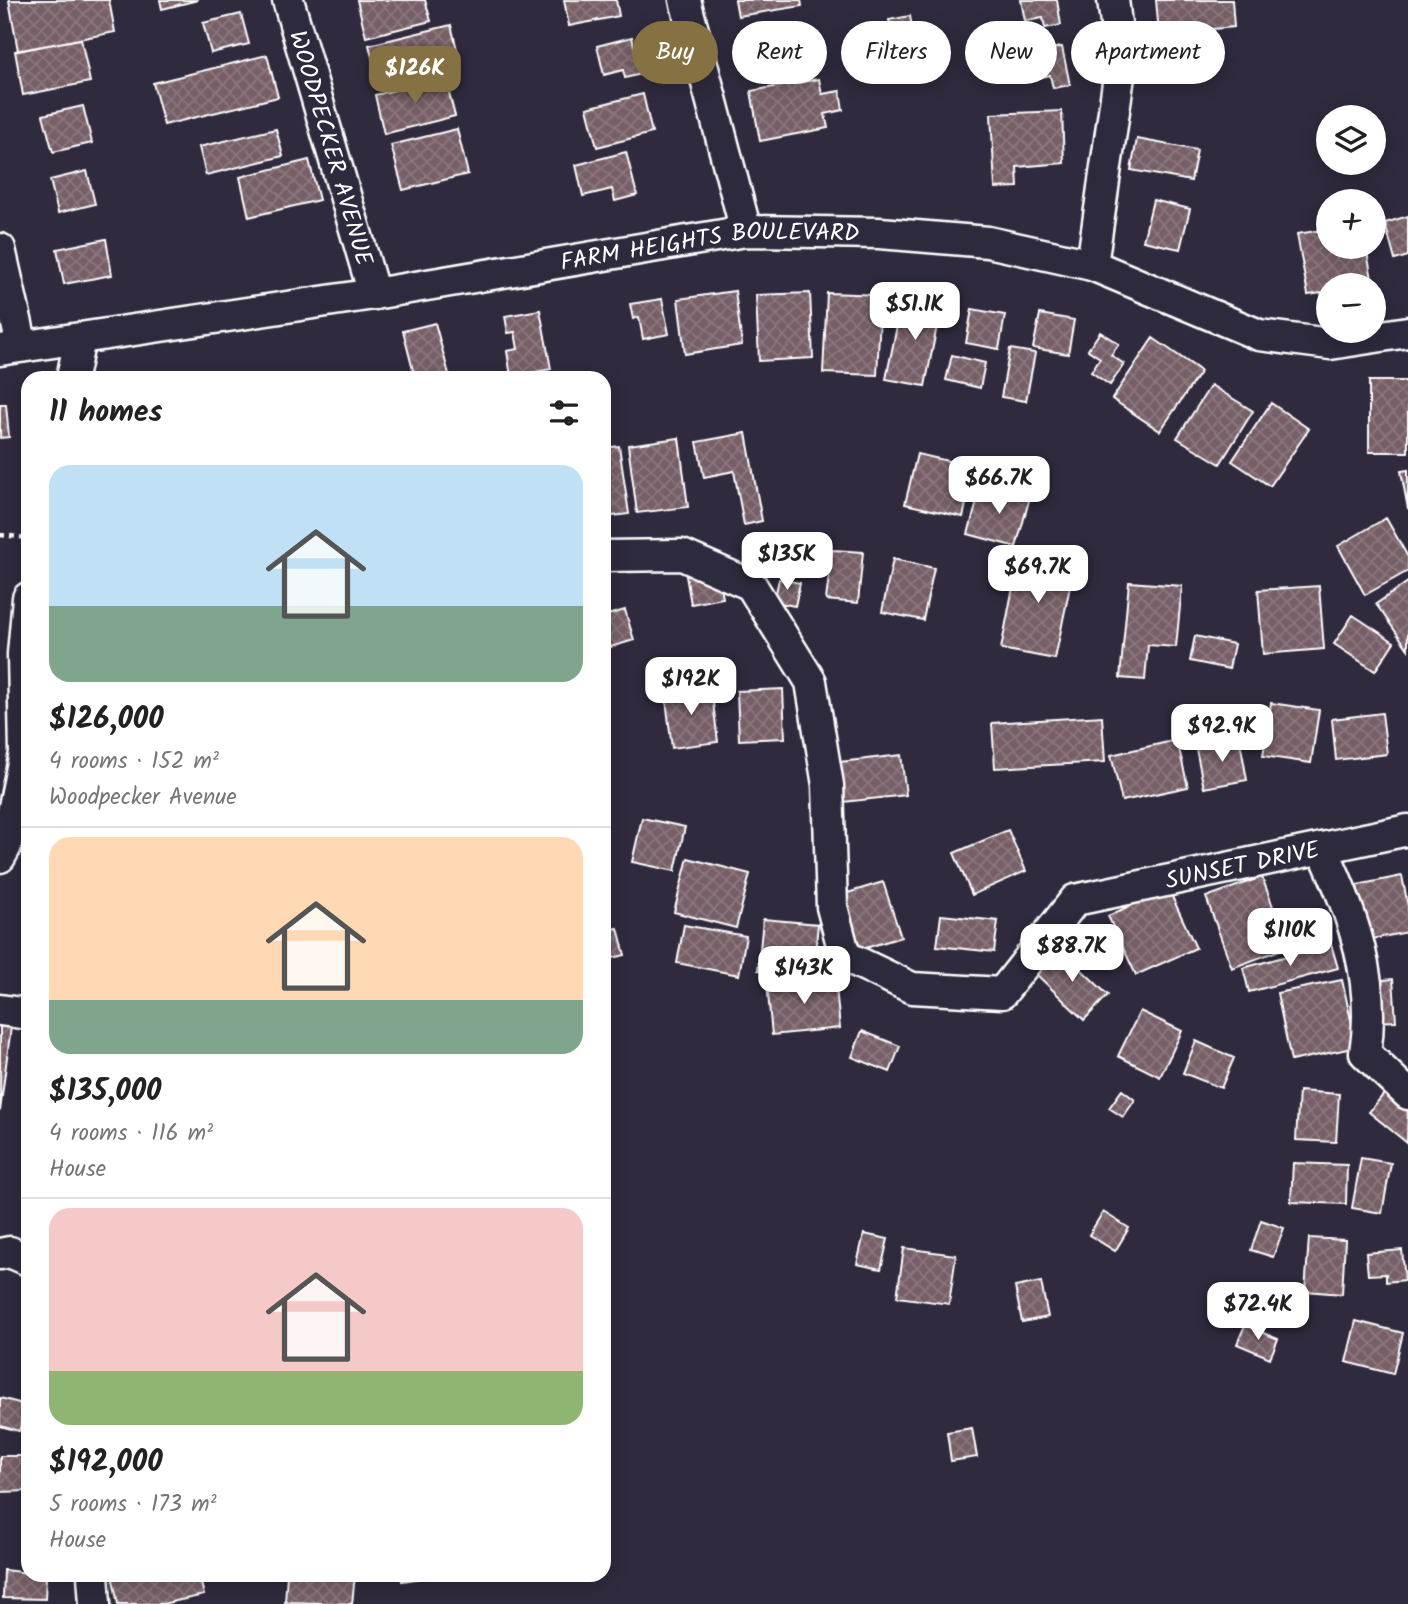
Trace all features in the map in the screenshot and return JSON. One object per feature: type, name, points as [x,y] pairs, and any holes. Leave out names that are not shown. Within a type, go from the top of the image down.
[{"type":"street","name":"WOODPECKER AVENUE","points":[[288,0],[374,294]]},
{"type":"street","points":[[685,0],[747,231]]},
{"type":"street","points":[[1092,265],[1121,62],[1113,0]]},
{"type":"street","name":"FARM HEIGHTS BOULEVARD","points":[[11,348],[374,294],[747,231],[880,233],[988,242],[1092,265],[1259,335],[1330,344],[1408,332]]},
{"type":"street","points":[[0,249],[11,348]]},
{"type":"street","points":[[73,371],[80,339]]},
{"type":"street","name":"SUNSET DRIVE","points":[[611,556],[682,555],[751,585],[811,682],[828,785],[832,907],[845,956],[912,988],[1002,993],[1075,900],[1408,830]]},
{"type":"street","points":[[0,857],[6,846],[21,773]]},
{"type":"street","points":[[1322,848],[1348,903],[1365,974],[1368,1033],[1364,1053],[1408,1094]]},
{"type":"street","points":[[0,1010],[21,1013]]},
{"type":"street","points":[[0,1254],[10,1252],[21,1257]]},
{"type":"street","points":[[93,1582],[94,1604]]},
{"type":"path","points":[[0,535],[21,537]]},
{"type":"building","points":[[9,0],[109,0],[115,32],[18,51]]},
{"type":"building","points":[[160,0],[198,0],[162,9]]},
{"type":"building","points":[[357,0],[425,0],[431,21],[366,37]]},
{"type":"building","points":[[564,0],[616,0],[619,16],[569,26]]},
{"type":"building","points":[[735,0],[801,0],[802,6],[738,16]]},
{"type":"building","points":[[1021,0],[1057,0],[1061,25],[1057,26],[1057,21],[1044,21],[1043,18],[1025,21]]},
{"type":"building","points":[[1156,0],[1232,0],[1234,27],[1225,28],[1225,21],[1158,21]]},
{"type":"building","points":[[241,14],[249,44],[211,53],[203,23]]},
{"type":"building","points":[[910,16],[911,21],[889,21]]},
{"type":"building","points":[[451,25],[461,66],[379,86],[369,45]]},
{"type":"building","points":[[632,37],[632,76],[625,78],[623,70],[604,75],[597,46]]},
{"type":"building","points":[[81,39],[90,82],[23,95],[15,51]]},
{"type":"building","points":[[1062,47],[1070,85],[1053,88],[1052,84],[1057,84],[1057,48]]},
{"type":"building","points":[[267,55],[278,97],[164,125],[153,83]]},
{"type":"building","points":[[445,78],[455,116],[384,134],[375,95]]},
{"type":"building","points":[[791,84],[820,84],[822,94],[840,91],[843,110],[825,114],[828,128],[760,141],[751,91]]},
{"type":"building","points":[[643,94],[652,133],[597,147],[587,108]]},
{"type":"building","points":[[83,106],[92,143],[53,152],[43,115]]},
{"type":"building","points":[[1062,111],[1064,163],[1017,167],[1018,187],[995,188],[991,114]]},
{"type":"building","points":[[276,129],[283,156],[206,175],[199,147]]},
{"type":"building","points":[[457,129],[468,174],[403,190],[391,145]]},
{"type":"building","points":[[1137,139],[1197,150],[1191,181],[1131,170]]},
{"type":"building","points":[[626,152],[637,195],[615,201],[612,189],[583,196],[576,165]]},
{"type":"building","points":[[309,160],[319,200],[249,217],[240,177]]},
{"type":"building","points":[[87,171],[95,204],[58,213],[50,180]]},
{"type":"building","points":[[1153,200],[1190,209],[1180,249],[1143,241]]},
{"type":"building","points":[[1408,216],[1408,256],[1395,260],[1386,223]]},
{"type":"building","points":[[1316,231],[1316,259],[1368,259],[1371,273],[1316,273],[1316,294],[1308,295],[1297,234]]},
{"type":"building","points":[[106,239],[112,275],[64,284],[57,249]]},
{"type":"building","points":[[735,291],[742,345],[685,354],[678,299]]},
{"type":"building","points":[[810,293],[813,358],[759,361],[756,295]]},
{"type":"building","points":[[827,293],[881,295],[877,375],[823,373]]},
{"type":"building","points":[[906,294],[942,301],[925,386],[886,379],[897,326],[910,328],[914,311],[903,309]]},
{"type":"building","points":[[662,299],[669,334],[643,339],[639,317],[633,319],[630,304]]},
{"type":"building","points":[[972,309],[1005,315],[999,349],[966,343]]},
{"type":"building","points":[[540,310],[551,369],[510,371],[507,351],[518,349],[515,332],[508,333],[505,316]]},
{"type":"building","points":[[1040,314],[1074,320],[1068,354],[1033,348]]},
{"type":"building","points":[[435,323],[448,371],[413,371],[403,331]]},
{"type":"building","points":[[1100,332],[1119,344],[1111,355],[1124,364],[1110,385],[1091,372],[1100,358],[1088,350]]},
{"type":"building","points":[[1153,338],[1201,371],[1160,431],[1112,399]]},
{"type":"building","points":[[1010,349],[1035,353],[1026,401],[1001,397]]},
{"type":"building","points":[[952,355],[985,363],[980,388],[946,380]]},
{"type":"building","points":[[1369,381],[1408,381],[1408,452],[1369,452]]},
{"type":"building","points":[[1211,385],[1253,411],[1220,464],[1177,438]]},
{"type":"building","points":[[1271,403],[1309,429],[1270,486],[1232,461]]},
{"type":"building","points":[[0,404],[6,404],[9,437],[0,438]]},
{"type":"building","points":[[746,433],[762,521],[744,525],[734,471],[704,477],[697,442]]},
{"type":"building","points":[[679,438],[688,507],[637,513],[628,445]]},
{"type":"building","points":[[619,446],[629,514],[611,516],[611,447]]},
{"type":"building","points":[[917,454],[975,467],[963,517],[905,504]]},
{"type":"building","points":[[1408,470],[1408,509],[1401,471]]},
{"type":"building","points":[[982,484],[1030,497],[1016,547],[968,534]]},
{"type":"building","points":[[1386,518],[1408,557],[1408,571],[1365,595],[1338,546]]},
{"type":"building","points":[[832,550],[863,552],[858,603],[826,600]]},
{"type":"building","points":[[1020,551],[1075,562],[1055,659],[1001,649]]},
{"type":"building","points":[[893,559],[934,568],[923,620],[882,612]]},
{"type":"building","points":[[684,564],[719,577],[723,598],[691,604]]},
{"type":"building","points":[[779,579],[800,583],[795,606],[774,602]]},
{"type":"building","points":[[1129,582],[1182,586],[1176,647],[1148,645],[1145,680],[1120,678]]},
{"type":"building","points":[[1408,582],[1408,649],[1376,604]]},
{"type":"building","points":[[1319,586],[1324,649],[1263,654],[1258,590]]},
{"type":"building","points":[[625,610],[634,640],[611,647],[611,614]]},
{"type":"building","points":[[1353,615],[1394,642],[1375,671],[1334,644]]},
{"type":"building","points":[[1195,636],[1234,644],[1229,669],[1190,661]]},
{"type":"building","points":[[711,687],[718,742],[672,748],[665,692]]},
{"type":"building","points":[[783,689],[785,738],[739,740],[737,691]]},
{"type":"building","points":[[1271,703],[1319,710],[1311,763],[1263,756]]},
{"type":"building","points":[[1382,713],[1387,754],[1336,760],[1332,719]]},
{"type":"building","points":[[1102,716],[1105,762],[995,768],[992,723]]},
{"type":"building","points":[[1177,740],[1188,787],[1122,801],[1111,755]]},
{"type":"building","points":[[1240,741],[1247,780],[1204,788],[1196,749]]},
{"type":"building","points":[[901,755],[906,795],[844,802],[840,762]]},
{"type":"building","points":[[642,818],[685,827],[675,871],[632,862]]},
{"type":"building","points":[[1008,830],[1026,871],[972,895],[954,853]]},
{"type":"building","points":[[688,858],[750,874],[736,928],[674,912]]},
{"type":"building","points":[[1402,876],[1408,906],[1408,932],[1367,940],[1357,885]]},
{"type":"building","points":[[1262,877],[1288,947],[1232,968],[1206,897]]},
{"type":"building","points":[[883,882],[901,937],[856,951],[838,896]]},
{"type":"building","points":[[1168,888],[1196,948],[1136,975],[1108,916]]},
{"type":"building","points":[[941,915],[998,921],[994,952],[937,946]]},
{"type":"building","points":[[763,919],[818,924],[813,975],[758,970]]},
{"type":"building","points":[[684,925],[746,936],[739,975],[677,963]]},
{"type":"building","points":[[618,928],[625,955],[611,958],[611,930]]},
{"type":"building","points":[[1331,944],[1338,968],[1249,992],[1243,968]]},
{"type":"building","points":[[1059,948],[1108,995],[1084,1020],[1035,973]]},
{"type":"building","points":[[835,977],[840,1028],[772,1035],[767,984]]},
{"type":"building","points":[[1393,979],[1396,1021],[1376,1022],[1373,981]]},
{"type":"building","points":[[1342,980],[1357,1047],[1291,1061],[1277,993]]},
{"type":"building","points":[[1140,1011],[1182,1031],[1160,1077],[1118,1056]]},
{"type":"building","points":[[0,1026],[11,1027],[0,1111]]},
{"type":"building","points":[[862,1031],[900,1046],[890,1072],[852,1057]]},
{"type":"building","points":[[1196,1041],[1234,1058],[1221,1088],[1183,1073]]},
{"type":"building","points":[[1388,1089],[1408,1105],[1407,1143],[1369,1112]]},
{"type":"building","points":[[1122,1090],[1135,1100],[1123,1117],[1109,1108]]},
{"type":"building","points":[[1299,1091],[1339,1094],[1336,1142],[1296,1140]]},
{"type":"building","points":[[1361,1158],[1391,1163],[1382,1213],[1352,1208]]},
{"type":"building","points":[[1293,1163],[1347,1165],[1346,1204],[1291,1202]]},
{"type":"building","points":[[1103,1212],[1129,1228],[1115,1251],[1089,1235]]},
{"type":"building","points":[[1261,1220],[1284,1228],[1273,1257],[1251,1250]]},
{"type":"building","points":[[864,1234],[888,1239],[881,1269],[857,1264]]},
{"type":"building","points":[[1309,1238],[1345,1240],[1342,1294],[1305,1291]]},
{"type":"building","points":[[904,1248],[956,1255],[949,1304],[897,1297]]},
{"type":"building","points":[[1402,1250],[1405,1280],[1386,1282],[1386,1274],[1368,1275],[1366,1253]]},
{"type":"building","points":[[1041,1282],[1048,1317],[1022,1322],[1015,1287]]},
{"type":"building","points":[[1356,1321],[1403,1333],[1393,1374],[1346,1362]]},
{"type":"building","points":[[1245,1325],[1278,1339],[1270,1358],[1237,1344]]},
{"type":"building","points":[[0,1398],[21,1403],[19,1431],[0,1426]]},
{"type":"building","points":[[972,1428],[977,1457],[951,1461],[947,1432]]},
{"type":"building","points":[[0,1456],[21,1456],[21,1491],[0,1492]]},
{"type":"building","points":[[4,1570],[21,1572],[21,1582],[46,1582],[45,1599],[3,1598]]},
{"type":"building","points":[[113,1582],[201,1582],[204,1595],[162,1604],[118,1604]]},
{"type":"building","points":[[286,1582],[354,1582],[352,1604],[285,1602]]}]
